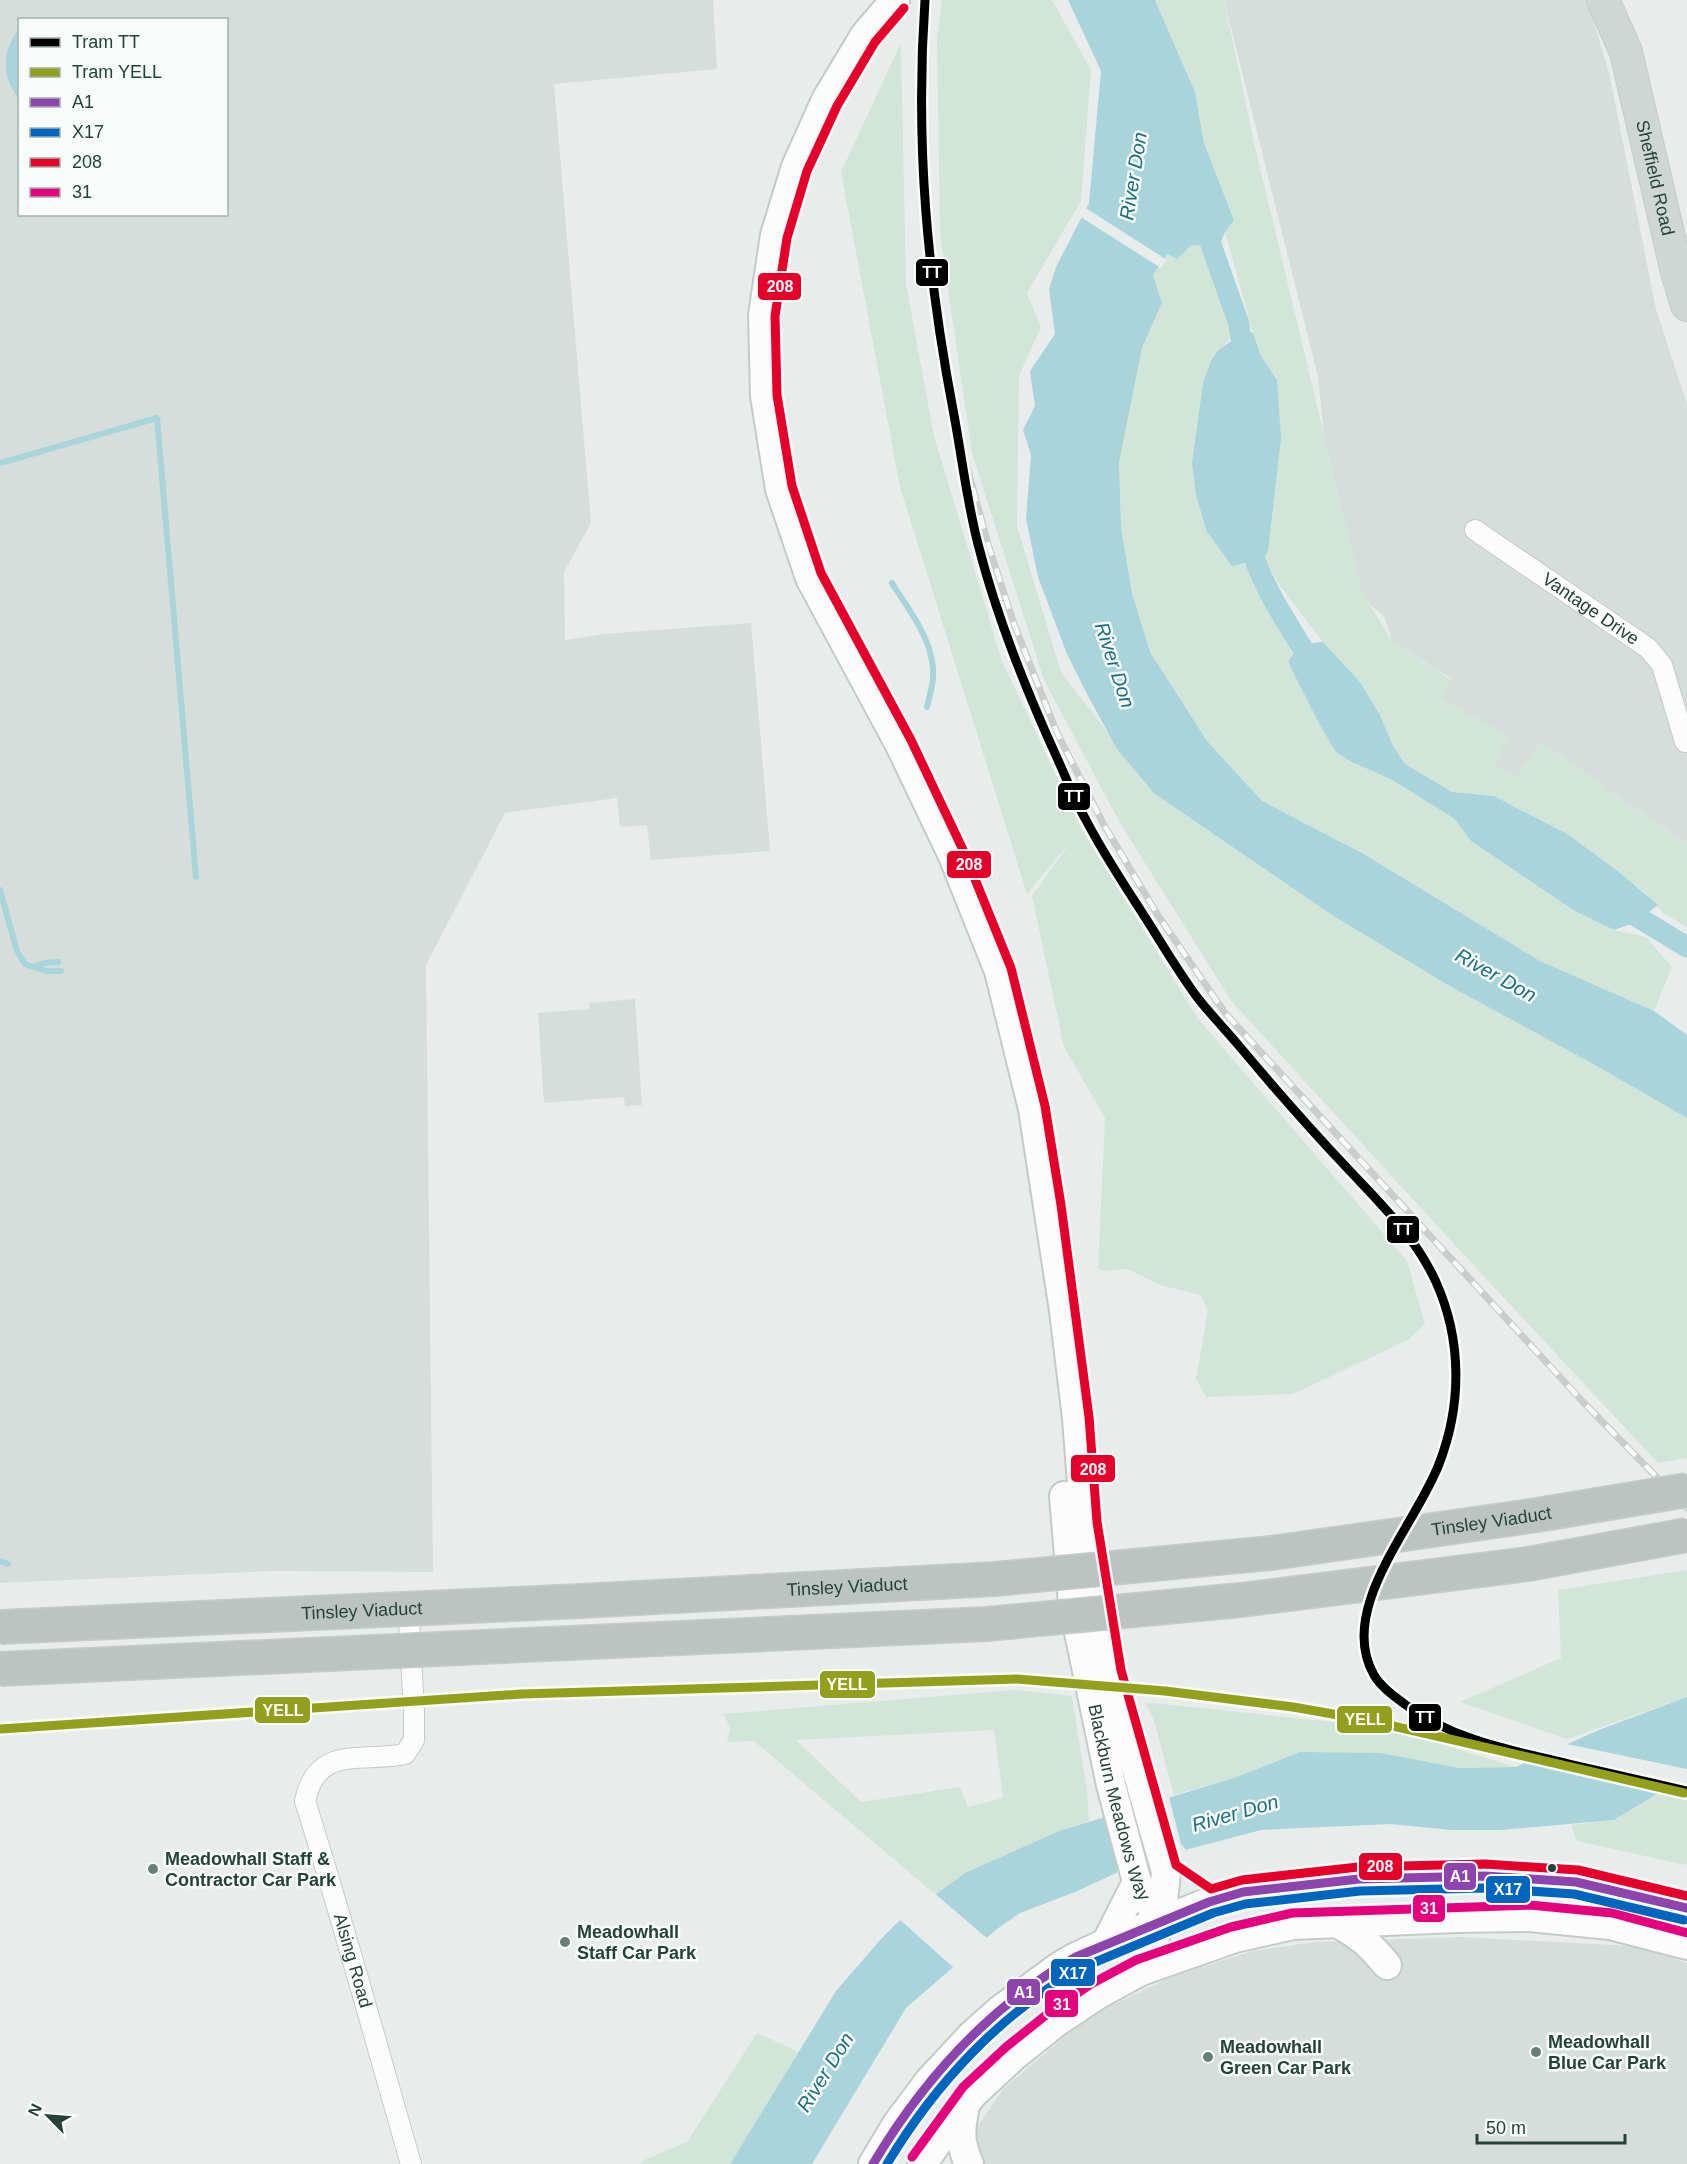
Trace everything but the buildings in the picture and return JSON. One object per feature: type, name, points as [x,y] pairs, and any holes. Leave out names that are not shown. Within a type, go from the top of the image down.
[{"type":"highway","name":"Tinsley Viaduct","points":[[0,1627],[569,1602],[995,1579],[1272,1553],[1537,1515],[1687,1490]]},
{"type":"highway","name":"Tinsley Viaduct","points":[[0,1637],[992,1592],[1248,1567],[1535,1529],[1687,1502]]},
{"type":"highway","points":[[0,1670],[987,1624],[1275,1596],[1527,1564],[1687,1535]]},
{"type":"highway","points":[[0,1679],[979,1637],[1525,1577],[1687,1548]]},
{"type":"main road","name":"Sheffield Road","points":[[1603,0],[1626,52],[1677,272],[1687,305]]},
{"type":"main road","name":"Sheffield Road","points":[[1625,0],[1626,52]]},
{"type":"street","name":"Blackburn Meadows Way","points":[[895,0],[865,35],[826,100],[796,166],[775,236],[763,315],[765,396],[780,489],[810,578],[900,745],[953,856],[999,971],[1033,1109],[1064,1311],[1077,1418],[1085,1522],[1109,1673],[1164,1865],[1161,1921]]},
{"type":"street","name":"Vantage Drive","points":[[1475,530],[1648,648],[1662,665],[1681,708],[1684,742]]},
{"type":"street","name":"Blackburn Meadows Way","points":[[1064,1311],[1059,1397],[1061,1466],[1073,1604],[1112,1785],[1136,1875],[1144,1896],[1161,1921]]},
{"type":"street","name":"Alsing Road","points":[[409,1620],[414,1740],[405,1754],[336,1759],[317,1773],[308,1786],[305,1801],[411,2164]]},
{"type":"street","points":[[1164,1865],[1209,1902]]},
{"type":"street","points":[[1106,1942],[1136,1875]]},
{"type":"street","points":[[1404,1918],[1422,1892],[1449,1875]]},
{"type":"street","points":[[873,2164],[897,2124],[942,2066],[972,2035],[1022,1992],[1060,1966],[1106,1942],[1209,1902],[1243,1892],[1359,1878],[1449,1875],[1576,1882],[1687,1908]]},
{"type":"street","points":[[1331,1882],[1380,1892],[1390,1898],[1404,1918]]},
{"type":"street","points":[[924,2160],[965,2104],[1036,2038],[1097,1995],[1141,1971],[1236,1938],[1293,1925],[1404,1918],[1555,1918],[1632,1929],[1687,1945]]},
{"type":"street","points":[[1161,1921],[1195,1932],[1236,1938]]},
{"type":"street","points":[[1141,1971],[1161,1921]]},
{"type":"street","points":[[1337,1923],[1356,1933],[1368,1943],[1387,1965]]},
{"type":"street","points":[[1022,1992],[1033,2011],[1036,2038]]},
{"type":"street","points":[[920,2092],[914,2116],[924,2160]]},
{"type":"street","points":[[965,2104],[960,2133],[962,2148],[969,2164]]},
{"type":"street","points":[[897,2164],[910,2157],[924,2160]]},
{"type":"shaded area","points":[[0,0],[713,0],[717,69],[554,84],[591,523],[564,572],[565,640],[604,634],[751,623],[770,851],[651,860],[647,825],[620,827],[617,798],[505,813],[426,965],[433,1572],[273,1571],[0,1583]]},
{"type":"shaded area","points":[[1224,0],[1587,0],[1609,72],[1656,309],[1687,404],[1687,844],[1541,743],[1516,778],[1493,764],[1509,736],[1439,699],[1451,679],[1392,641],[1384,616],[1339,581],[1318,377]]},
{"type":"shaded area","points":[[635,999],[642,1105],[625,1106],[624,1097],[544,1103],[538,1013],[589,1009],[589,1003]]},
{"type":"shaded area","points":[[1460,1937],[1635,1946],[1687,1963],[1687,2164],[951,2164],[1004,2088],[1088,2017],[1175,1975],[1253,1951],[1315,1942]]},
{"type":"green space","points":[[942,0],[1052,0],[1091,70],[1081,201],[1027,293],[1041,327],[1019,376],[1017,526],[1061,672],[1155,794],[1332,915],[1446,984],[1687,1118],[1687,1458],[1658,1463],[1232,1002],[1120,823],[1044,680],[972,453],[940,234],[937,38]]},
{"type":"green space","points":[[1155,0],[1224,0],[1255,147],[1362,592],[1392,641],[1451,680],[1440,699],[1510,736],[1493,764],[1516,778],[1541,743],[1687,844],[1687,927],[1663,913],[1644,892],[1567,834],[1494,796],[1452,792],[1405,764],[1393,746],[1380,715],[1360,682],[1323,642],[1280,586],[1265,559],[1268,551],[1277,380],[1261,356],[1253,333],[1225,232],[1234,219],[1204,143],[1195,92]]},
{"type":"green space","points":[[901,43],[906,284],[934,436],[1002,661],[1081,828],[1198,1019],[1407,1261],[1425,1324],[1408,1340],[1293,1394],[1206,1397],[1196,1379],[1208,1311],[1200,1295],[1160,1285],[1127,1269],[1103,1271],[1098,1268],[1105,1118],[1064,1047],[1032,896],[1071,841],[1027,894],[900,487],[841,172]]},
{"type":"green space","points":[[1191,245],[1202,245],[1231,333],[1228,342],[1218,350],[1211,361],[1203,383],[1192,462],[1231,565],[1245,564],[1294,650],[1288,663],[1352,762],[1392,780],[1455,819],[1471,841],[1575,911],[1614,930],[1646,937],[1672,967],[1654,1011],[1540,961],[1362,853],[1262,801],[1207,741],[1150,652],[1132,593],[1121,528],[1119,462],[1142,348],[1162,303],[1153,275],[1167,254]]},
{"type":"green space","points":[[1687,1570],[1687,1697],[1567,1739],[1460,1702],[1561,1658],[1558,1590]]},
{"type":"green space","points":[[1015,1690],[1072,1696],[1087,1790],[1089,1821],[1059,1831],[965,1873],[935,1894],[754,1741],[727,1742],[730,1728],[724,1714]],"holes":[[[994,1730],[1003,1798],[968,1807],[960,1787],[861,1802],[796,1740]]]},
{"type":"green space","points":[[1144,1702],[1389,1728],[1516,1767],[1459,1768],[1381,1753],[1237,1777],[1174,1795],[1153,1717]]},
{"type":"green space","points":[[1660,1792],[1687,1800],[1687,1863],[1685,1865],[1577,1841],[1571,1825],[1614,1820]]},
{"type":"green space","points":[[757,2033],[799,2052],[730,2164],[640,2164],[642,2161],[687,2142]]},
{"type":"water","name":"River Don","points":[[1068,0],[1155,0],[1195,92],[1204,143],[1234,220],[1219,246],[1191,245],[1177,259],[1167,254],[1153,275],[1162,303],[1142,348],[1119,462],[1121,528],[1132,593],[1150,652],[1207,741],[1262,801],[1362,853],[1540,961],[1654,1011],[1687,1035],[1687,1118],[1446,984],[1332,915],[1155,794],[1117,749],[1067,654],[1038,577],[1026,519],[1031,455],[1023,430],[1035,406],[1030,371],[1055,334],[1049,289],[1056,267],[1089,203],[1101,71]]},
{"type":"water","points":[[18,30],[18,97],[9,82],[6,64],[13,37]]},
{"type":"water","points":[[1248,330],[1253,333],[1261,356],[1277,380],[1281,438],[1268,551],[1264,559],[1232,566],[1207,532],[1196,495],[1192,462],[1203,383],[1211,361],[1218,350]]},
{"type":"water","points":[[1323,642],[1360,682],[1380,715],[1393,746],[1405,764],[1452,792],[1494,796],[1567,834],[1618,871],[1658,905],[1634,923],[1614,930],[1575,911],[1471,841],[1455,819],[1392,780],[1336,752],[1288,662],[1302,647]]},
{"type":"water","name":"River Don","points":[[1687,1697],[1687,1776],[1614,1820],[1501,1830],[1452,1830],[1390,1824],[1261,1830],[1140,1862],[1075,1892],[1020,1913],[997,1929],[906,2008],[812,2164],[730,2164],[836,1991],[900,1920],[965,1873],[1059,1831],[1237,1777],[1300,1752],[1381,1753],[1459,1768],[1516,1767],[1599,1730]]},
{"type":"pier","points":[[1084,207],[1167,260],[1161,268],[1079,216]]},
{"type":"pier","points":[[1562,1743],[1687,1769],[1687,1780],[1665,1793],[1523,1760]]},
{"type":"pier","points":[[1168,1793],[1181,1844],[1187,1851],[1141,1864],[1116,1876],[1119,1861],[1107,1812]]},
{"type":"pier","points":[[933,1892],[989,1940],[955,1969],[898,1918]]},
{"type":"waterway","points":[[1202,219],[1239,324],[1244,361]]},
{"type":"waterway","points":[[0,463],[157,418],[196,877]]},
{"type":"waterway","points":[[1249,536],[1252,552],[1267,587],[1317,671]]},
{"type":"waterway","points":[[892,583],[920,628],[930,653],[933,679],[927,707]]},
{"type":"waterway","points":[[0,890],[17,951],[25,964],[45,971],[61,971]]},
{"type":"waterway","points":[[1616,904],[1687,947]]},
{"type":"waterway","points":[[35,966],[58,962]]},
{"type":"waterway","points":[[0,1561],[8,1564]]},
{"type":"railway","points":[[958,434],[988,544],[1014,624],[1057,733],[1104,825],[1157,914],[1225,1013],[1583,1402],[1687,1508]]},
{"type":"tram line","name":"TT","points":[[925,0],[922,53],[923,157],[930,259],[937,311],[974,528],[994,600],[1024,681],[1082,813],[1113,868],[1183,977],[1202,1003],[1280,1094],[1408,1236],[1428,1266],[1445,1304],[1451,1327],[1456,1373],[1452,1419],[1439,1464],[1398,1540],[1372,1595],[1365,1623],[1365,1649],[1374,1675],[1392,1695],[1406,1705],[1464,1736],[1526,1754],[1687,1791]]},
{"type":"tram line","name":"YELL","points":[[1,1729],[522,1694],[1017,1679],[1165,1691],[1293,1707],[1367,1720],[1684,1793]]},
{"type":"transit line","name":"208","points":[[904,8],[875,42],[837,106],[807,171],[787,238],[775,316],[777,395],[792,486],[821,573],[911,740],[964,852],[1011,968],[1045,1106],[1061,1205],[1089,1417],[1097,1522],[1121,1670],[1176,1865],[1211,1889],[1242,1880],[1358,1867],[1485,1864],[1578,1870],[1687,1896]]},
{"type":"transit line","name":"A1","points":[[873,2164],[914,2103],[937,2075],[961,2047],[1015,1998],[1076,1957],[1209,1902],[1243,1892],[1359,1879],[1485,1876],[1576,1882],[1687,1908]]},
{"type":"transit line","name":"X17","points":[[887,2164],[926,2106],[948,2079],[972,2053],[1023,2007],[1051,1986],[1081,1968],[1213,1913],[1245,1904],[1360,1891],[1485,1888],[1574,1894],[1684,1920]]},
{"type":"transit line","name":"31","points":[[912,2157],[963,2087],[1006,2047],[1051,2011],[1091,1984],[1136,1960],[1231,1927],[1292,1913],[1530,1905],[1612,1913],[1687,1933]]},
{"type":"place","name":"Meadowhall Staff & Contractor Car Park","points":[[153,1869]]},
{"type":"place","name":"Meadowhall Staff Car Park","points":[[565,1942]]},
{"type":"place","name":"Meadowhall Blue Car Park","points":[[1536,2052]]},
{"type":"place","name":"Meadowhall Green Car Park","points":[[1208,2057]]}]
